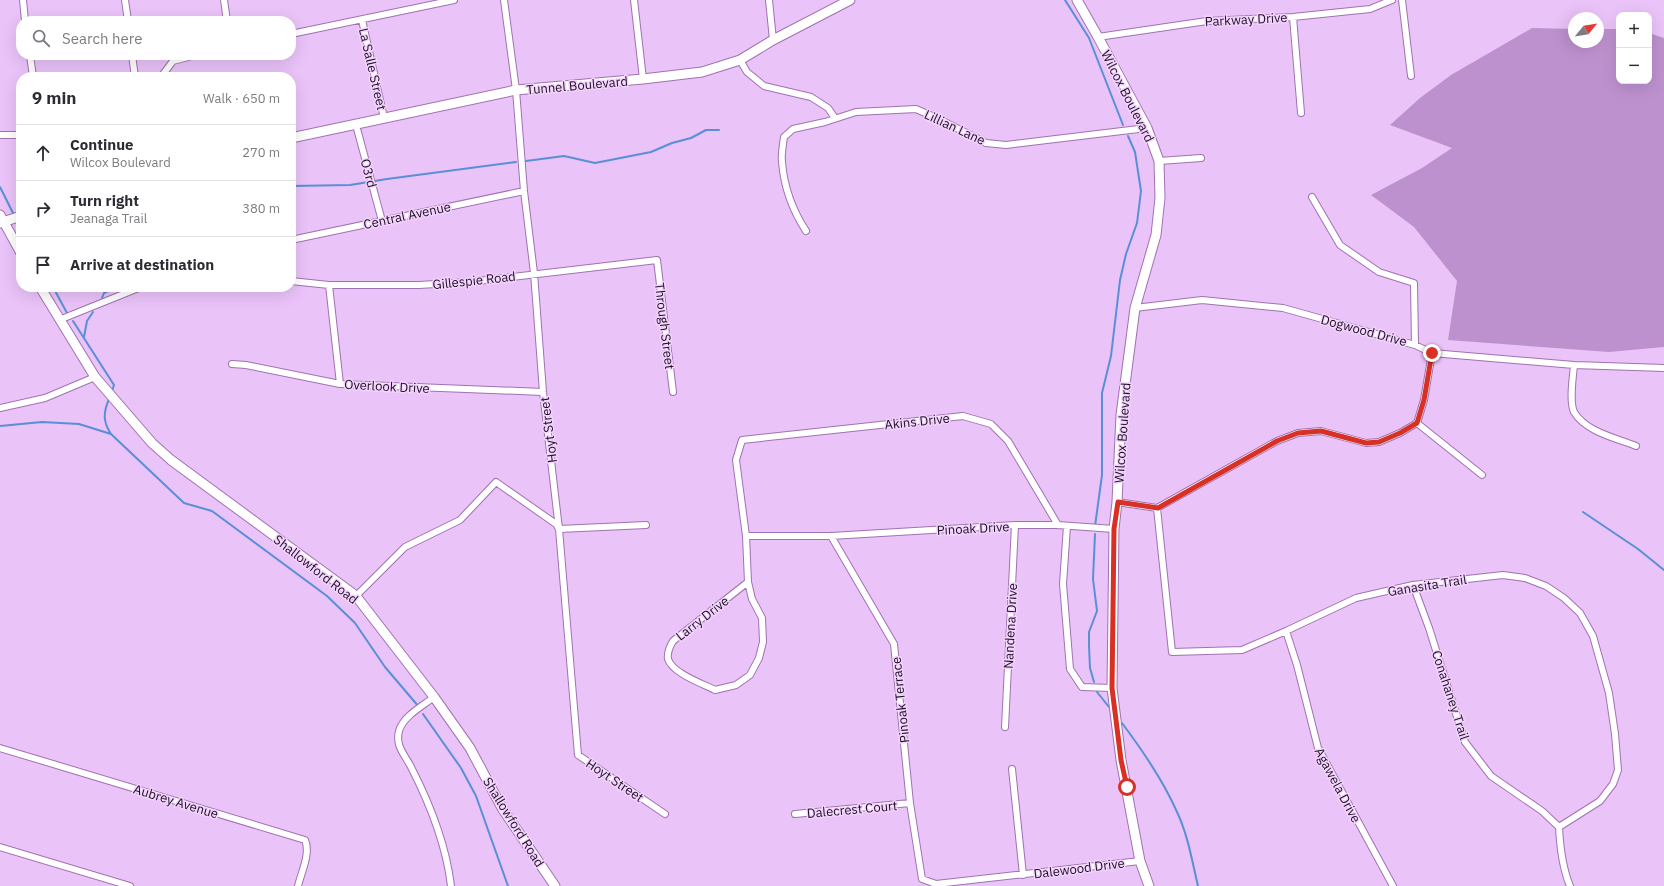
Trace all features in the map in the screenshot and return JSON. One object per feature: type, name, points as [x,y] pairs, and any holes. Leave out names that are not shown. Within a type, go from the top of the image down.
[{"type":"main road","name":"Tunnel Boulevard","points":[[296,137],[516,90],[643,79],[702,72],[740,60],[773,40],[850,0]]},
{"type":"main road","name":"Wilcox Boulevard","points":[[1077,0],[1147,128],[1159,161],[1160,198],[1156,235],[1135,308],[1121,415],[1118,502],[1114,529],[1112,688],[1121,760],[1140,861],[1149,886]]},
{"type":"main road","points":[[16,217],[2,220],[16,244]]},
{"type":"main road","name":"Shallowford Road","points":[[43,292],[95,377],[142,432],[170,460],[356,596],[434,697],[470,748],[502,808],[555,886]]},
{"type":"street","points":[[23,0],[25,16]]},
{"type":"street","points":[[125,0],[127,16]]},
{"type":"street","points":[[224,0],[226,16]]},
{"type":"street","points":[[296,33],[454,0]]},
{"type":"street","name":"Hoyt Street","points":[[504,0],[516,90],[524,191],[534,273],[543,392],[559,529],[578,756],[665,814]]},
{"type":"street","points":[[634,0],[643,79]]},
{"type":"street","points":[[769,0],[773,40]]},
{"type":"street","name":"Parkway Drive","points":[[1098,37],[1207,20],[1293,17],[1370,9],[1392,0]]},
{"type":"street","points":[[1402,0],[1411,76]]},
{"type":"street","points":[[1293,17],[1301,112]]},
{"type":"street","name":"La Salle Street","points":[[362,20],[384,118]]},
{"type":"street","points":[[31,60],[32,72]]},
{"type":"street","points":[[133,60],[135,72]]},
{"type":"street","points":[[165,72],[173,61],[177,60]]},
{"type":"street","points":[[740,60],[747,72],[764,86],[811,97],[828,108],[835,118]]},
{"type":"street","name":"Lillian Lane","points":[[806,231],[796,216],[787,189],[781,161],[784,137],[793,129],[825,122],[856,112],[916,110],[941,120],[986,144],[1006,145],[1147,128]]},
{"type":"street","name":"O3rd","points":[[356,124],[382,221]]},
{"type":"street","points":[[0,136],[16,136]]},
{"type":"street","points":[[1159,161],[1201,158]]},
{"type":"street","name":"Central Avenue","points":[[296,239],[524,191]]},
{"type":"street","points":[[1312,197],[1340,245],[1379,272],[1414,283],[1415,344]]},
{"type":"street","name":"Gillespie Road","points":[[296,282],[328,285],[419,285],[470,282],[534,273],[657,260]]},
{"type":"street","name":"Through Street","points":[[657,260],[673,392]]},
{"type":"street","points":[[328,285],[340,384]]},
{"type":"street","points":[[59,320],[129,292]]},
{"type":"street","name":"Dogwood Drive","points":[[1135,308],[1202,300],[1283,308],[1415,344],[1432,353],[1574,365],[1664,368]]},
{"type":"street","points":[[1118,502],[1158,508],[1277,441],[1298,433],[1321,431],[1366,443],[1379,442],[1400,433],[1417,423],[1424,400],[1432,353]]},
{"type":"street","name":"Overlook Drive","points":[[232,364],[246,365],[340,384],[543,392]]},
{"type":"street","points":[[1574,365],[1572,400],[1574,411],[1587,425],[1597,431],[1636,446]]},
{"type":"street","points":[[0,408],[45,398],[95,377]]},
{"type":"street","name":"Akins Drive","points":[[736,460],[742,440],[964,416],[992,424],[1008,441],[1058,524]]},
{"type":"street","points":[[1417,423],[1482,475]]},
{"type":"street","name":"Larry Drive","points":[[736,460],[746,536],[748,582],[752,599],[762,618],[763,642],[758,658],[750,675],[736,685],[715,690],[676,670],[668,658],[668,652],[673,641],[748,582]]},
{"type":"street","points":[[356,596],[405,547],[460,520],[496,482],[556,524],[559,529],[646,525]]},
{"type":"street","name":"Ganasita Trail","points":[[1158,508],[1172,652],[1242,650],[1356,598],[1413,585],[1503,575],[1525,578],[1546,586],[1564,598],[1580,613],[1593,636],[1609,693],[1618,770],[1613,784],[1600,801],[1559,827]]},
{"type":"street","name":"Pinoak Drive","points":[[746,536],[831,536],[1058,524],[1114,529]]},
{"type":"street","name":"Nandena Drive","points":[[1005,727],[1015,526]]},
{"type":"street","points":[[1067,526],[1063,584],[1070,669],[1082,687],[1112,688]]},
{"type":"street","name":"Pinoak Terrace","points":[[831,536],[894,644],[910,803],[922,880]]},
{"type":"street","name":"Conahaney Trail","points":[[1413,585],[1430,628],[1465,742],[1491,776],[1542,811],[1559,827]]},
{"type":"street","name":"Agawela Drive","points":[[1286,631],[1297,665],[1318,748],[1393,886]]},
{"type":"street","points":[[434,697],[408,718],[399,730],[398,745],[410,765],[434,817],[449,872],[451,886]]},
{"type":"street","name":"Aubrey Avenue","points":[[0,748],[306,840],[308,845],[307,851],[298,886]]},
{"type":"street","points":[[1012,769],[1023,875]]},
{"type":"street","name":"Dalecrest Court","points":[[795,814],[910,803]]},
{"type":"street","points":[[1559,827],[1561,855],[1570,886]]},
{"type":"street","points":[[0,848],[130,886]]},
{"type":"street","name":"Dalewood Drive","points":[[922,880],[936,884],[1140,861]]},
{"type":"shaded area","points":[[1532,28],[1568,29],[1568,48],[1604,48],[1604,29],[1616,29],[1616,84],[1652,84],[1652,34],[1664,38],[1664,347],[1609,352],[1448,340],[1457,281],[1414,227],[1371,195],[1422,168],[1452,148],[1390,125],[1420,98],[1451,75]]},
{"type":"waterway","points":[[1065,0],[1089,38],[1123,125]]},
{"type":"waterway","points":[[526,161],[564,156],[595,163],[651,152],[672,143],[691,138],[706,130],[719,130]]},
{"type":"waterway","points":[[1095,526],[1102,475],[1102,393],[1111,356],[1120,280],[1126,254],[1137,223],[1141,191],[1135,152],[1128,136]]},
{"type":"waterway","points":[[296,186],[350,185],[516,162]]},
{"type":"waterway","points":[[0,187],[13,213]]},
{"type":"waterway","points":[[56,292],[67,313]]},
{"type":"waterway","points":[[102,298],[104,293],[106,292]]},
{"type":"waterway","points":[[84,337],[87,321],[93,312]]},
{"type":"waterway","points":[[73,321],[114,385],[112,391]]},
{"type":"waterway","points":[[109,399],[105,413],[105,421],[111,434],[184,503],[212,511],[327,596],[355,623],[385,667],[419,707]]},
{"type":"waterway","points":[[0,426],[42,422],[79,424],[111,434]]},
{"type":"waterway","points":[[1583,512],[1638,549],[1664,570]]},
{"type":"waterway","points":[[1094,682],[1090,668],[1089,632],[1097,611],[1093,579],[1095,534]]},
{"type":"waterway","points":[[1097,692],[1109,707]]},
{"type":"waterway","points":[[423,714],[461,768],[476,796],[508,886]]},
{"type":"waterway","points":[[1122,723],[1152,766],[1181,821],[1198,886]]},
{"type":"route","points":[[1127,787],[1121,760],[1112,688],[1114,529],[1118,502],[1158,508],[1277,441],[1298,433],[1321,431],[1366,443],[1379,442],[1400,433],[1417,423],[1424,400],[1432,353]]}]
